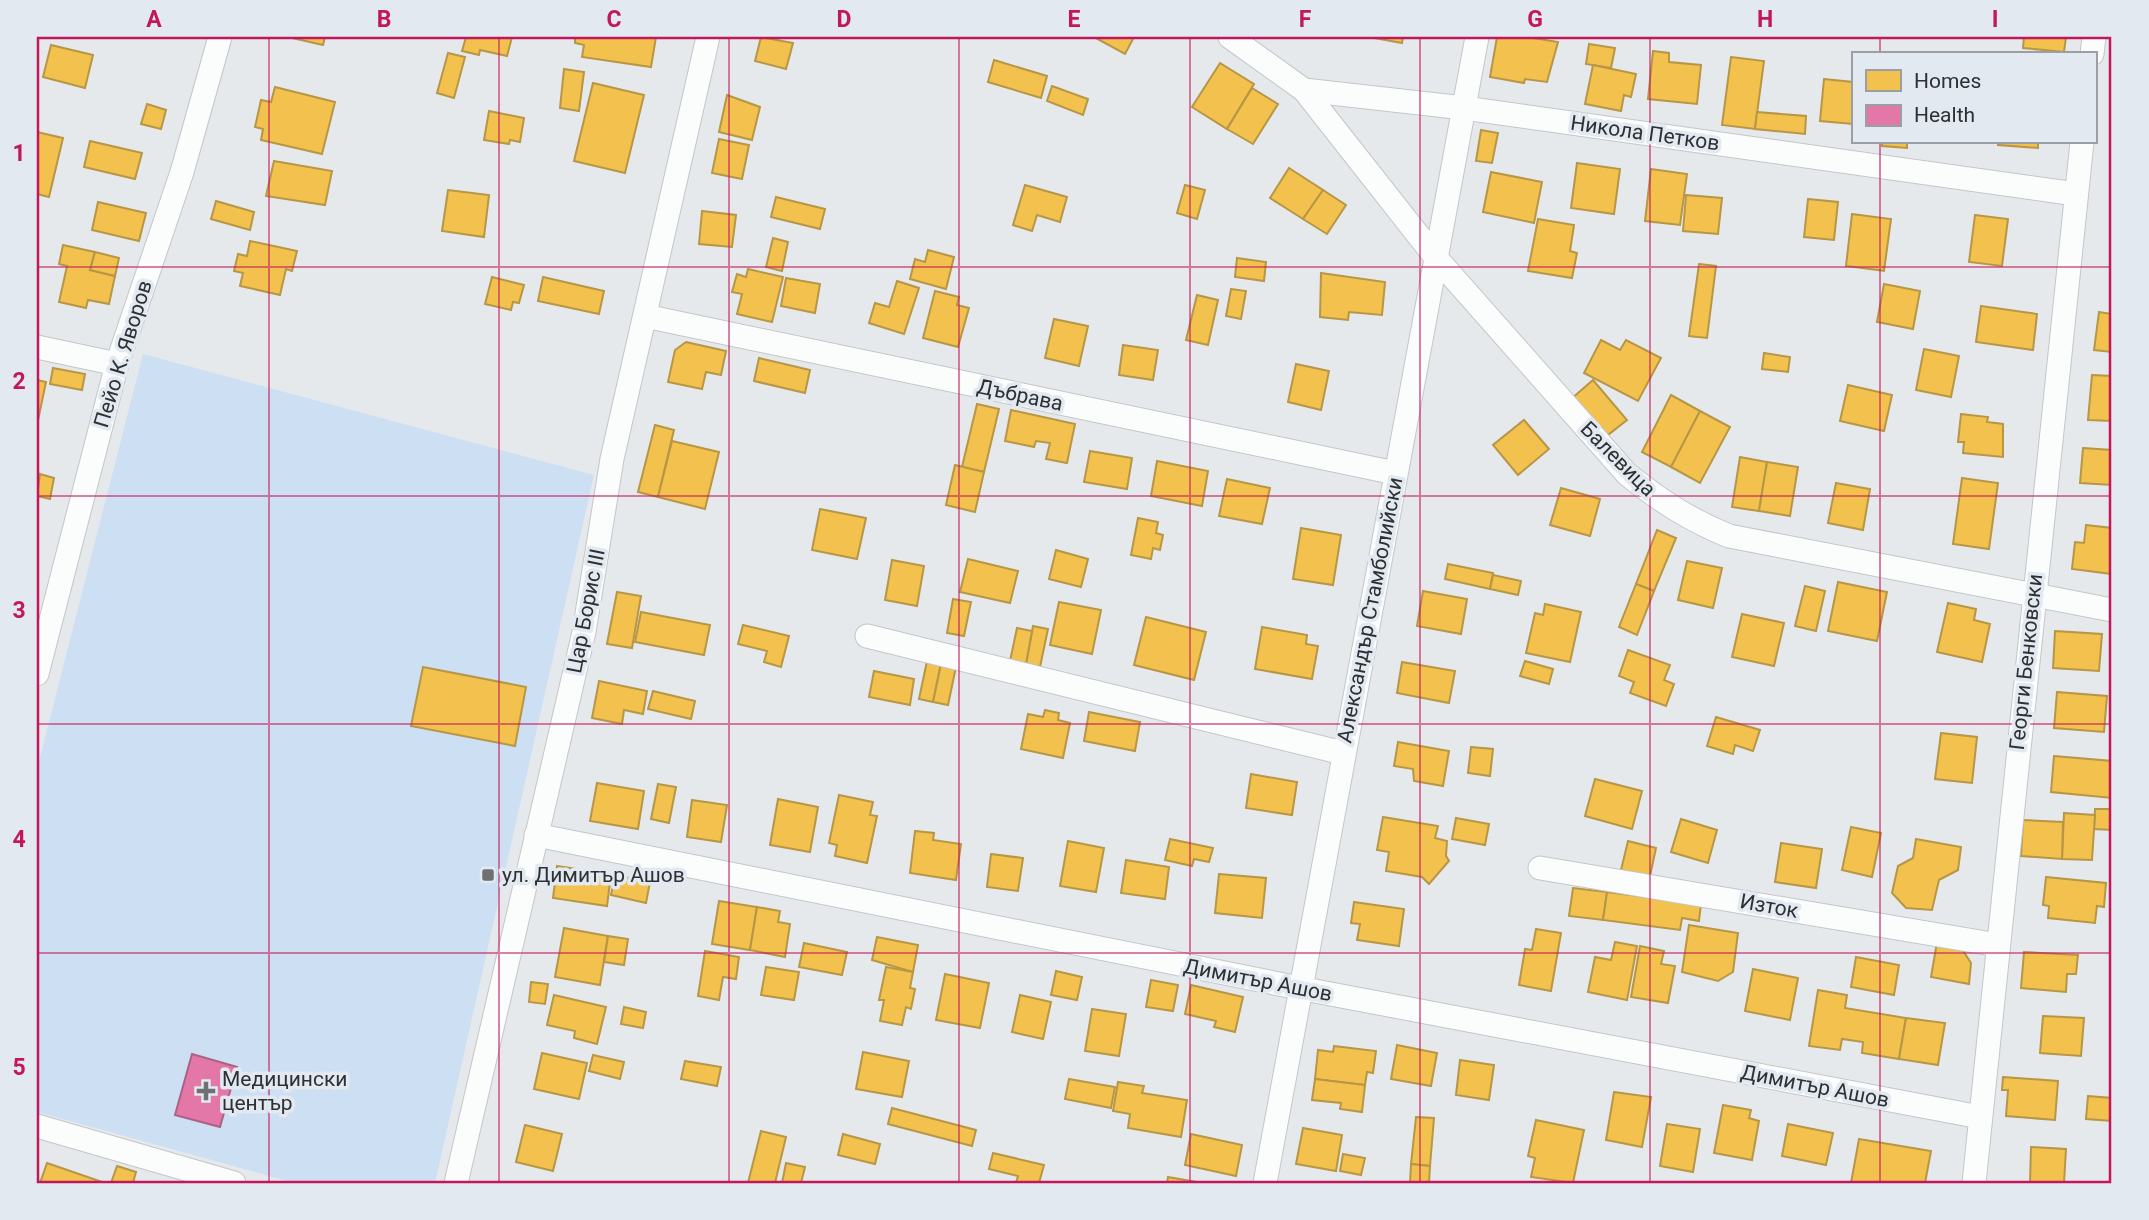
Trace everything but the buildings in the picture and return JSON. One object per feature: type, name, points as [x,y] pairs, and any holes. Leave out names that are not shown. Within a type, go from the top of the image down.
[{"type":"street","name":"Пейо К. Яворов","points":[[37,674],[117,364],[182,173],[220,37]]},
{"type":"street","name":"Цар Борис III","points":[[456,1183],[584,632],[612,459],[708,37]]},
{"type":"street","name":"Никола Петков","points":[[1230,37],[1304,89],[1464,108],[2076,194]]},
{"type":"street","name":"Александър Стамболийски","points":[[1265,1183],[1477,37]]},
{"type":"street","name":"Балевица","points":[[1304,89],[1437,258],[1627,474],[1659,500],[1691,520],[1729,536],[2112,610]]},
{"type":"street","name":"Георги Бенковски","points":[[1974,1183],[2082,144]]},
{"type":"street","name":"Дъбрава","points":[[645,316],[1395,473]]},
{"type":"street","points":[[37,346],[117,364]]},
{"type":"street","points":[[867,636],[1343,753]]},
{"type":"street","name":"Димитър Ашов","points":[[536,835],[1299,988],[1980,1117]]},
{"type":"street","name":"Изток","points":[[1540,868],[1998,945]]},
{"type":"street","points":[[37,1126],[234,1183]]},
{"type":"shaded area","points":[[143,354],[594,475],[435,1183],[295,1183],[37,1112],[37,769]]},
{"type":"place","name":"ул. Димитър Ашов","points":[[488,875]]},
{"type":"place","name":"Медицински център","points":[[206,1091]]}]
